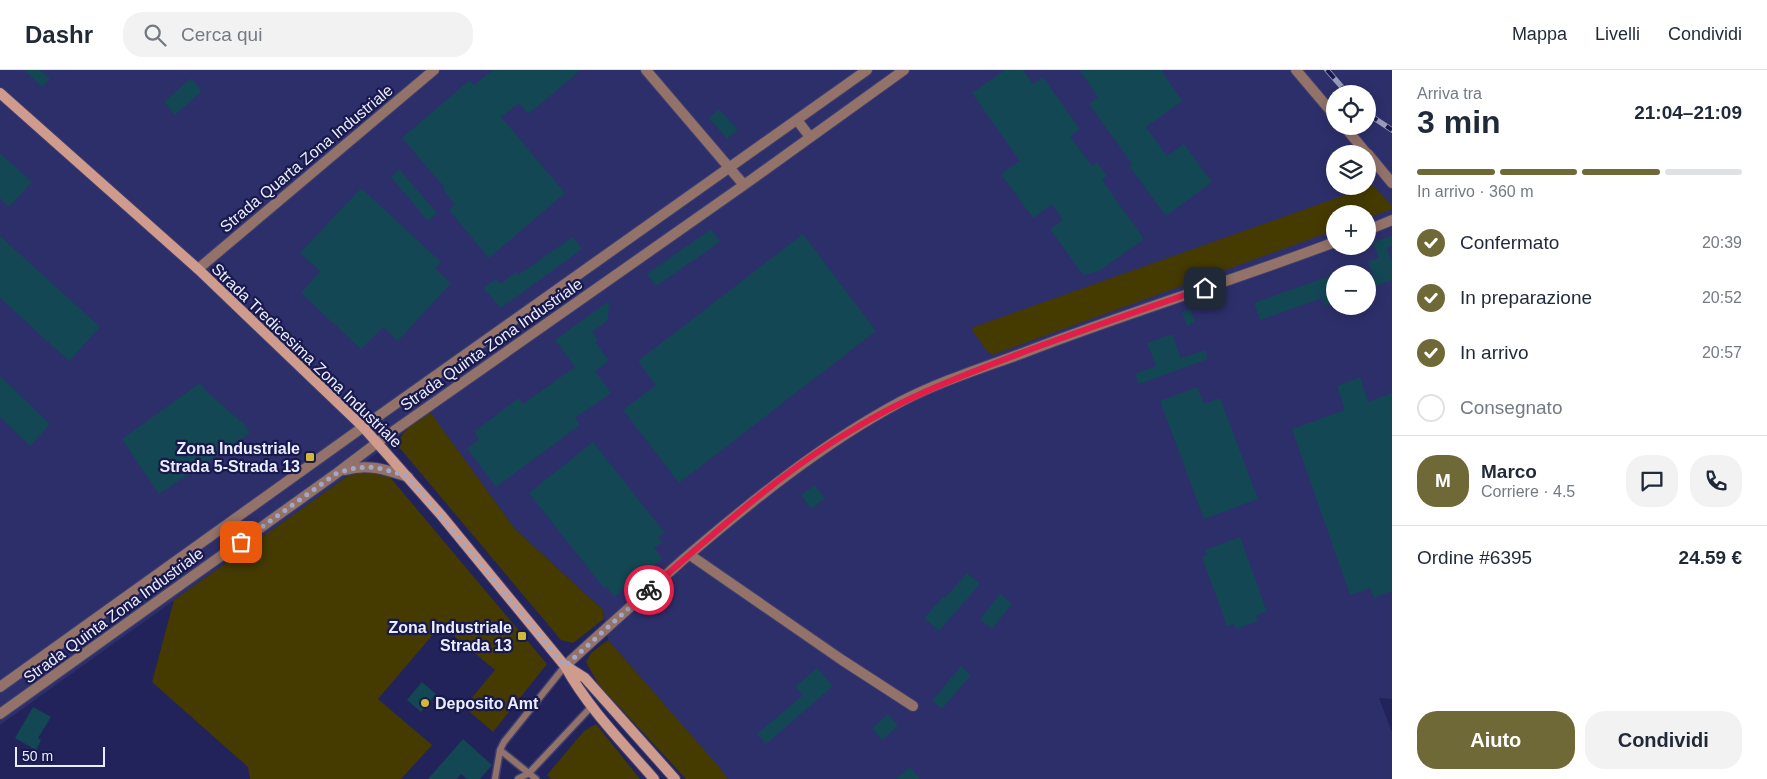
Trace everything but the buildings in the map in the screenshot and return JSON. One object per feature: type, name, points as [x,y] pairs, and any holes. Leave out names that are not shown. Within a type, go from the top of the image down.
[{"type":"main road","name":"Strada Tredicesima Zona Industriale","points":[[0,93],[198,269],[364,427],[565,666]]},
{"type":"main road","points":[[565,666],[576,685],[592,706],[654,779]]},
{"type":"main road","points":[[565,666],[584,678],[675,779]]},
{"type":"street","name":"Strada Quarta Zona Industriale","points":[[198,269],[434,70]]},
{"type":"street","points":[[646,70],[744,185]]},
{"type":"street","name":"Strada Quinta Zona Industriale","points":[[0,687],[867,70]]},
{"type":"street","name":"Strada Quinta Zona Industriale","points":[[0,714],[378,442],[744,185],[904,70]]},
{"type":"street","points":[[1296,70],[1326,105]]},
{"type":"street","points":[[797,120],[810,137]]},
{"type":"street","points":[[1351,135],[1360,145]]},
{"type":"street","points":[[1376,164],[1392,183]]},
{"type":"street","points":[[1376,227],[1392,220]]},
{"type":"street","points":[[565,666],[723,526],[797,467],[853,429],[938,385],[1082,330],[1326,245]]},
{"type":"street","points":[[337,473],[364,466],[408,477]]},
{"type":"street","points":[[690,555],[842,660],[913,706]]},
{"type":"lane","points":[[495,779],[500,750],[504,742],[565,666]]},
{"type":"lane","points":[[518,779],[529,773],[592,706]]},
{"type":"lane","points":[[500,750],[536,779]]},
{"type":"shaded area","points":[[0,70],[1392,70],[1392,699],[1379,698],[1392,732],[1392,779],[728,779],[608,640],[603,610],[515,529],[429,412],[349,475],[0,725]]},
{"type":"shaded area","points":[[1376,188],[1392,206],[1392,209],[1376,215],[1376,205],[1326,205],[1326,233],[992,355],[986,350],[971,328],[1345,195],[1376,195]]},
{"type":"shaded area","points":[[430,412],[515,529],[603,610],[604,619],[573,643],[561,640],[398,446],[406,430]]},
{"type":"shaded area","points":[[365,472],[389,476],[547,664],[493,732],[464,707],[495,670],[441,625],[378,699],[432,745],[401,779],[250,779],[248,767],[152,682],[174,600],[349,475]]},
{"type":"shaded area","points":[[608,640],[728,779],[686,779],[599,685],[586,662],[591,653]]},
{"type":"shaded area","points":[[596,724],[640,779],[551,779],[547,775],[584,731]]},
{"type":"railway","points":[[1327,70],[1340,85]]},
{"type":"railway","points":[[1376,119],[1392,130]]},
{"type":"way so far","points":[[241,542],[337,473],[356,467],[373,467],[408,477],[565,666],[649,590]]},
{"type":"place","name":"Zona Industriale Strada 5-Strada 13","points":[[310,457]]},
{"type":"place","name":"Zona Industriale Strada 13","points":[[522,636]]},
{"type":"place","name":"Deposito Amt","points":[[425,703]]},
{"type":"route","points":[[649,590],[723,526],[797,467],[853,429],[904,401],[938,385],[1082,330],[1205,288]]}]
